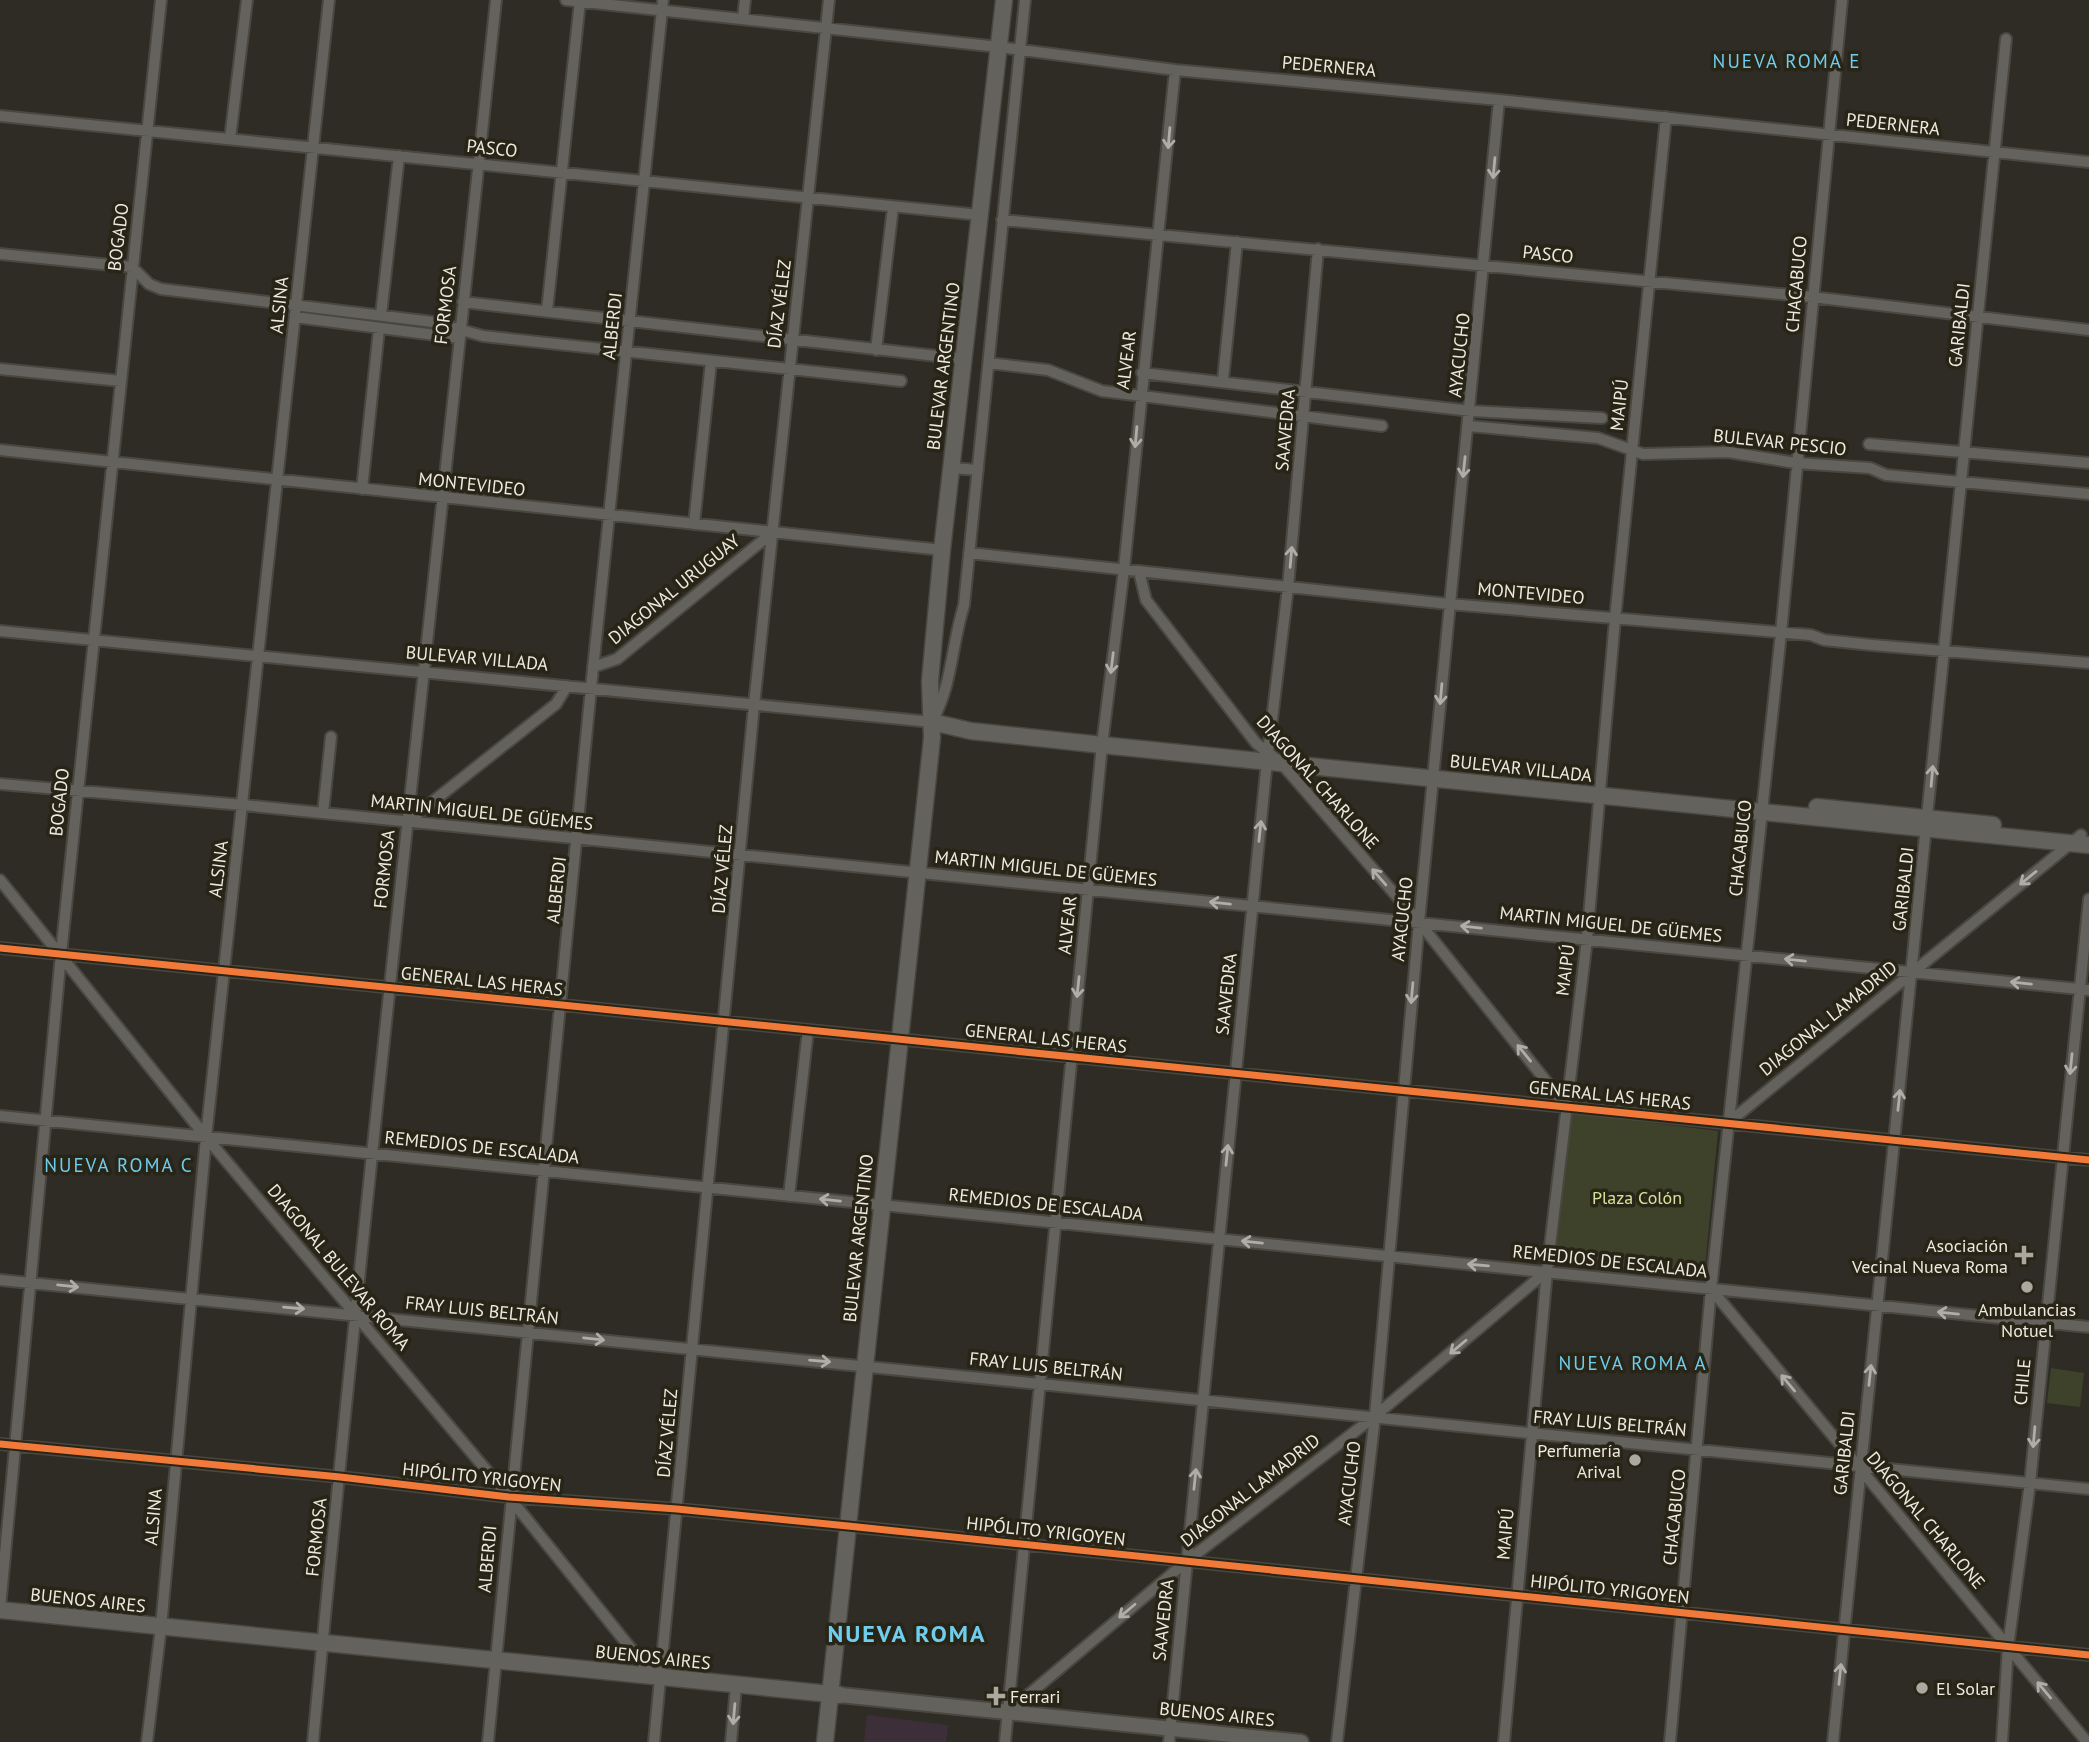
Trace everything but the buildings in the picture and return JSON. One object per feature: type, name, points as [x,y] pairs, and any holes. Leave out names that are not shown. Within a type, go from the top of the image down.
[{"type":"main road","name":"BULEVAR ARGENTINO","points":[[835,1742],[835,1695],[932,730],[929,691],[934,626],[1004,0]]},
{"type":"main road","name":"BULEVAR VILLADA","points":[[932,730],[972,722],[1272,759],[1434,773],[2083,840]]},
{"type":"main road","name":"BUENOS AIRES","points":[[0,1609],[835,1695]]},
{"type":"main road","name":"BULEVAR ARGENTINO","points":[[825,1742],[835,1695]]},
{"type":"street","name":"BOGADO","points":[[0,1609],[13,1446],[61,954],[161,0]]},
{"type":"street","points":[[230,139],[247,0]]},
{"type":"street","name":"ALSINA","points":[[147,1742],[161,1627],[206,1137],[329,0]]},
{"type":"street","name":"FORMOSA","points":[[313,1742],[388,987],[425,673],[441,498],[496,0]]},
{"type":"street","name":"PEDERNERA","points":[[566,0],[663,5],[743,19],[999,47],[1175,70],[1499,100],[2089,162]]},
{"type":"street","points":[[743,19],[745,0]]},
{"type":"street","name":"DÍAZ VÉLEZ","points":[[654,1742],[658,1677],[677,1509],[754,705],[829,0]]},
{"type":"street","points":[[932,730],[947,691],[957,627],[964,605],[1025,0]]},
{"type":"street","name":"CHACABUCO","points":[[1670,1742],[1699,1449],[1711,1289],[1781,633],[1842,0]]},
{"type":"street","points":[[547,311],[564,173],[580,1]]},
{"type":"street","name":"ALBERDI","points":[[488,1742],[509,1497],[579,840],[593,667],[663,5]]},
{"type":"street","name":"GARIBALDI","points":[[1833,1742],[2006,39]]},
{"type":"street","name":"ALVEAR","points":[[1005,1742],[1022,1544],[1103,740],[1124,569],[1139,397],[1175,70]]},
{"type":"street","name":"AYACUCHO","points":[[1338,1742],[1354,1578],[1376,1416],[1419,922],[1449,604],[1471,411],[1499,100]]},
{"type":"street","name":"PASCO","points":[[0,116],[980,215]]},
{"type":"street","name":"MAIPÚ","points":[[1504,1742],[1547,1272],[1587,939],[1631,451],[1666,117]]},
{"type":"street","points":[[381,315],[399,156]]},
{"type":"street","points":[[876,350],[892,207]]},
{"type":"street","name":"PASCO","points":[[1002,220],[1812,297],[2089,330]]},
{"type":"street","points":[[1223,380],[1237,242]]},
{"type":"street","name":"SAAVEDRA","points":[[1169,1735],[1252,906],[1272,759],[1318,249]]},
{"type":"street","points":[[0,254],[132,267],[149,284],[161,289],[295,311],[379,329],[459,334],[901,381]]},
{"type":"street","points":[[463,302],[963,359]]},
{"type":"street","points":[[295,311],[381,315],[433,323],[459,334]]},
{"type":"street","points":[[362,489],[379,329]]},
{"type":"street","points":[[694,524],[710,362]]},
{"type":"street","points":[[989,363],[1048,370],[1102,391],[1139,397],[1382,426]]},
{"type":"street","points":[[0,369],[121,381]]},
{"type":"street","points":[[1142,373],[1223,380],[1471,411],[1602,418]]},
{"type":"street","name":"BULEVAR PESCIO","points":[[1469,426],[1598,438],[1643,454],[1728,452],[1796,463],[1870,468],[1885,475],[2089,494]]},
{"type":"street","name":"BULEVAR PESCIO","points":[[1869,444],[2089,463]]},
{"type":"street","name":"MONTEVIDEO","points":[[0,450],[942,550]]},
{"type":"street","points":[[951,468],[978,470]]},
{"type":"street","name":"DIAGONAL URUGUAY","points":[[593,667],[617,659],[773,532]]},
{"type":"street","name":"MONTEVIDEO","points":[[969,553],[1449,604],[1781,633],[1860,644],[2089,663]]},
{"type":"street","name":"DIAGONAL CHARLONE","points":[[1139,571],[1146,600],[1256,743],[1419,922],[1566,1106]]},
{"type":"street","points":[[934,626],[957,627]]},
{"type":"street","name":"BULEVAR VILLADA","points":[[0,631],[754,705],[932,730]]},
{"type":"street","points":[[407,822],[556,705],[567,686]]},
{"type":"street","points":[[323,813],[331,737]]},
{"type":"street","name":"MARTIN MIGUEL DE GÜEMES","points":[[0,784],[243,805],[2084,989]]},
{"type":"street","name":"DIAGONAL LAMADRID","points":[[1728,1123],[1912,972],[2083,840]]},
{"type":"street","name":"DIAGONAL BULEVAR ROMA","points":[[0,880],[206,1137],[658,1677]]},
{"type":"street","name":"CHILE","points":[[2002,1742],[2008,1647],[2030,1483],[2062,1157],[2084,989],[2089,899]]},
{"type":"street","name":"GENERAL LAS HERAS","points":[[0,948],[2089,1160]]},
{"type":"street","points":[[789,1196],[808,1030]]},
{"type":"street","name":"REMEDIOS DE ESCALADA","points":[[0,1116],[2089,1327]]},
{"type":"street","name":"DIAGONAL LAMADRID","points":[[1008,1712],[1187,1561],[1376,1416],[1547,1272]]},
{"type":"street","name":"FRAY LUIS BELTRÁN","points":[[0,1280],[2089,1489]]},
{"type":"street","name":"DIAGONAL CHARLONE","points":[[1711,1289],[2087,1742]]},
{"type":"street","name":"HIPÓLITO YRIGOYEN","points":[[0,1444],[340,1477],[509,1497],[677,1509],[852,1526],[2089,1655]]},
{"type":"street","points":[[731,1742],[736,1686]]},
{"type":"street","name":"BUENOS AIRES","points":[[835,1695],[1008,1712],[1169,1735],[1301,1742]]},
{"type":"shaded area","points":[[867,1715],[948,1725],[946,1742],[864,1742]]},
{"type":"green space","name":"Plaza Colón","points":[[1572,1113],[1718,1131],[1704,1278],[1555,1262]]},
{"type":"green space","points":[[2051,1368],[2084,1373],[2080,1407],[2047,1403]]},
{"type":"cycle path","points":[[0,948],[2089,1160]]},
{"type":"cycle path","points":[[0,1444],[340,1477],[509,1497],[677,1509],[848,1526],[2089,1655]]},
{"type":"place","name":"Asociación Vecinal Nueva Roma","points":[[2024,1255]]},
{"type":"place","name":"Ambulancias Notuel","points":[[2027,1287]]},
{"type":"place","name":"Perfumería Arival","points":[[1635,1460]]},
{"type":"place","name":"El Solar","points":[[1922,1688]]},
{"type":"place","name":"Ferrari","points":[[996,1696]]},
{"type":"district","name":"NUEVA ROMA E","points":[[1787,61]]},
{"type":"district","name":"NUEVA ROMA C","points":[[119,1165]]},
{"type":"district","name":"NUEVA ROMA A","points":[[1633,1363]]},
{"type":"district","name":"NUEVA ROMA","points":[[907,1633]]}]
